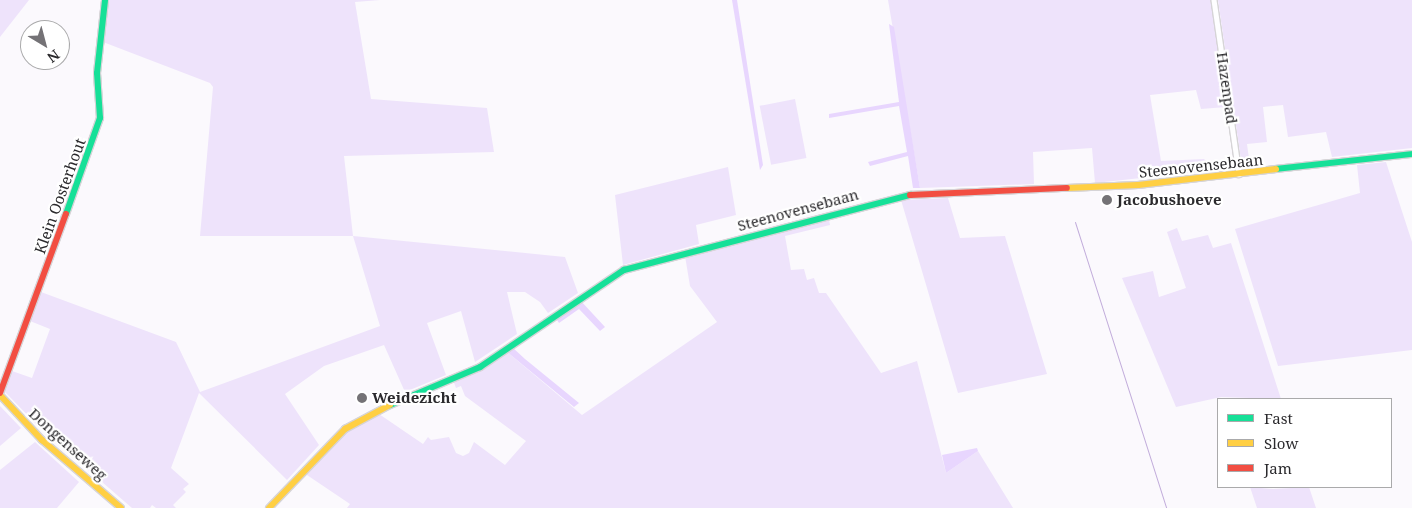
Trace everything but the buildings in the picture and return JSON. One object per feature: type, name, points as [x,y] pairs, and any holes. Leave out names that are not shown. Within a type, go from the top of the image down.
[{"type":"street","name":"Klein Oosterhout","points":[[0,394],[97,131],[100,118],[97,73],[105,0]]},
{"type":"street","name":"Hazenpad","points":[[1214,0],[1239,176]]},
{"type":"street","name":"Steenovensebaan","points":[[269,508],[345,429],[379,410],[480,367],[624,270],[899,195],[1098,188],[1239,176],[1412,154]]},
{"type":"street","name":"Dongenseweg","points":[[0,394],[42,440],[121,508]]},
{"type":"shaded area","points":[[0,0],[29,0],[0,37]]},
{"type":"shaded area","points":[[107,0],[380,0],[355,2],[371,99],[487,108],[494,152],[344,156],[353,236],[200,236],[213,87],[210,83],[103,42]]},
{"type":"shaded area","points":[[732,0],[737,0],[763,165],[760,170]]},
{"type":"shaded area","points":[[888,0],[1212,0],[1226,107],[1201,109],[1196,90],[1150,95],[1161,161],[1204,159],[1215,170],[1095,183],[1092,148],[1033,152],[1034,184],[920,188]]},
{"type":"shaded area","points":[[1218,0],[1412,0],[1412,148],[1332,157],[1326,132],[1288,137],[1283,105],[1263,107],[1267,142],[1247,144],[1250,166],[1242,167]]},
{"type":"shaded area","points":[[889,24],[894,27],[920,188],[913,188],[908,156],[870,166],[868,162],[907,152],[899,106],[829,118],[829,114],[899,102]]},
{"type":"shaded area","points":[[795,99],[806,158],[771,165],[760,106]]},
{"type":"shaded area","points":[[1386,162],[1412,242],[1412,350],[1278,366],[1235,229],[1360,193],[1357,165]]},
{"type":"shaded area","points":[[728,167],[736,215],[696,225],[699,244],[623,265],[615,195]]},
{"type":"shaded area","points":[[948,198],[960,238],[1005,236],[1047,374],[958,393],[901,200]]},
{"type":"shaded area","points":[[829,220],[830,225],[785,236],[791,270],[804,269],[807,280],[814,278],[819,293],[826,293],[881,373],[917,361],[946,473],[978,451],[1013,508],[347,508],[350,504],[304,473],[336,437],[379,414],[423,444],[428,437],[431,440],[449,437],[456,453],[463,456],[469,453],[474,442],[505,465],[526,441],[465,396],[461,386],[456,388],[453,380],[506,351],[582,415],[717,322],[690,286],[685,256]]},
{"type":"shaded area","points":[[1177,228],[1182,241],[1208,235],[1213,248],[1231,243],[1281,398],[1221,397],[1176,407],[1122,278],[1153,271],[1159,297],[1186,288],[1167,232]]},
{"type":"shaded area","points":[[353,236],[565,257],[578,293],[548,313],[540,302],[525,292],[507,292],[517,334],[475,362],[461,311],[427,323],[446,375],[405,392],[384,345],[324,366],[285,394],[319,445],[287,480],[199,393],[171,468],[189,484],[183,489],[186,492],[173,505],[176,508],[156,508],[152,505],[150,508],[132,508],[41,429],[4,391],[12,371],[32,378],[50,329],[30,321],[41,292],[176,342],[200,392],[380,326]]},
{"type":"shaded area","points":[[580,300],[605,327],[600,331],[579,309],[559,323],[555,317]]},
{"type":"shaded area","points":[[512,347],[579,403],[574,407],[506,351]]},
{"type":"shaded area","points":[[0,406],[21,428],[0,446]]},
{"type":"shaded area","points":[[35,442],[79,482],[57,508],[0,508],[0,470]]},
{"type":"shaded area","points":[[977,448],[978,451],[946,473],[942,455]]},
{"type":"shaded area","points":[[1250,488],[1309,488],[1316,508],[1257,508]]},
{"type":"waterway","points":[[1075,222],[1166,508]]},
{"type":"traffic: fast","points":[[66,214],[100,118],[97,73],[105,0]]},
{"type":"traffic: fast","points":[[1276,169],[1412,154]]},
{"type":"traffic: fast","points":[[390,405],[480,367],[624,270],[910,195]]},
{"type":"traffic: slow","points":[[1067,188],[1138,185],[1276,169]]},
{"type":"traffic: slow","points":[[0,395],[42,440],[121,508]]},
{"type":"traffic: slow","points":[[269,508],[345,429],[390,405]]},
{"type":"traffic: jam","points":[[910,195],[1067,188]]},
{"type":"traffic: jam","points":[[0,393],[66,214]]},
{"type":"place","name":"Jacobushoeve","points":[[1107,200]]},
{"type":"place","name":"Weidezicht","points":[[362,398]]}]
